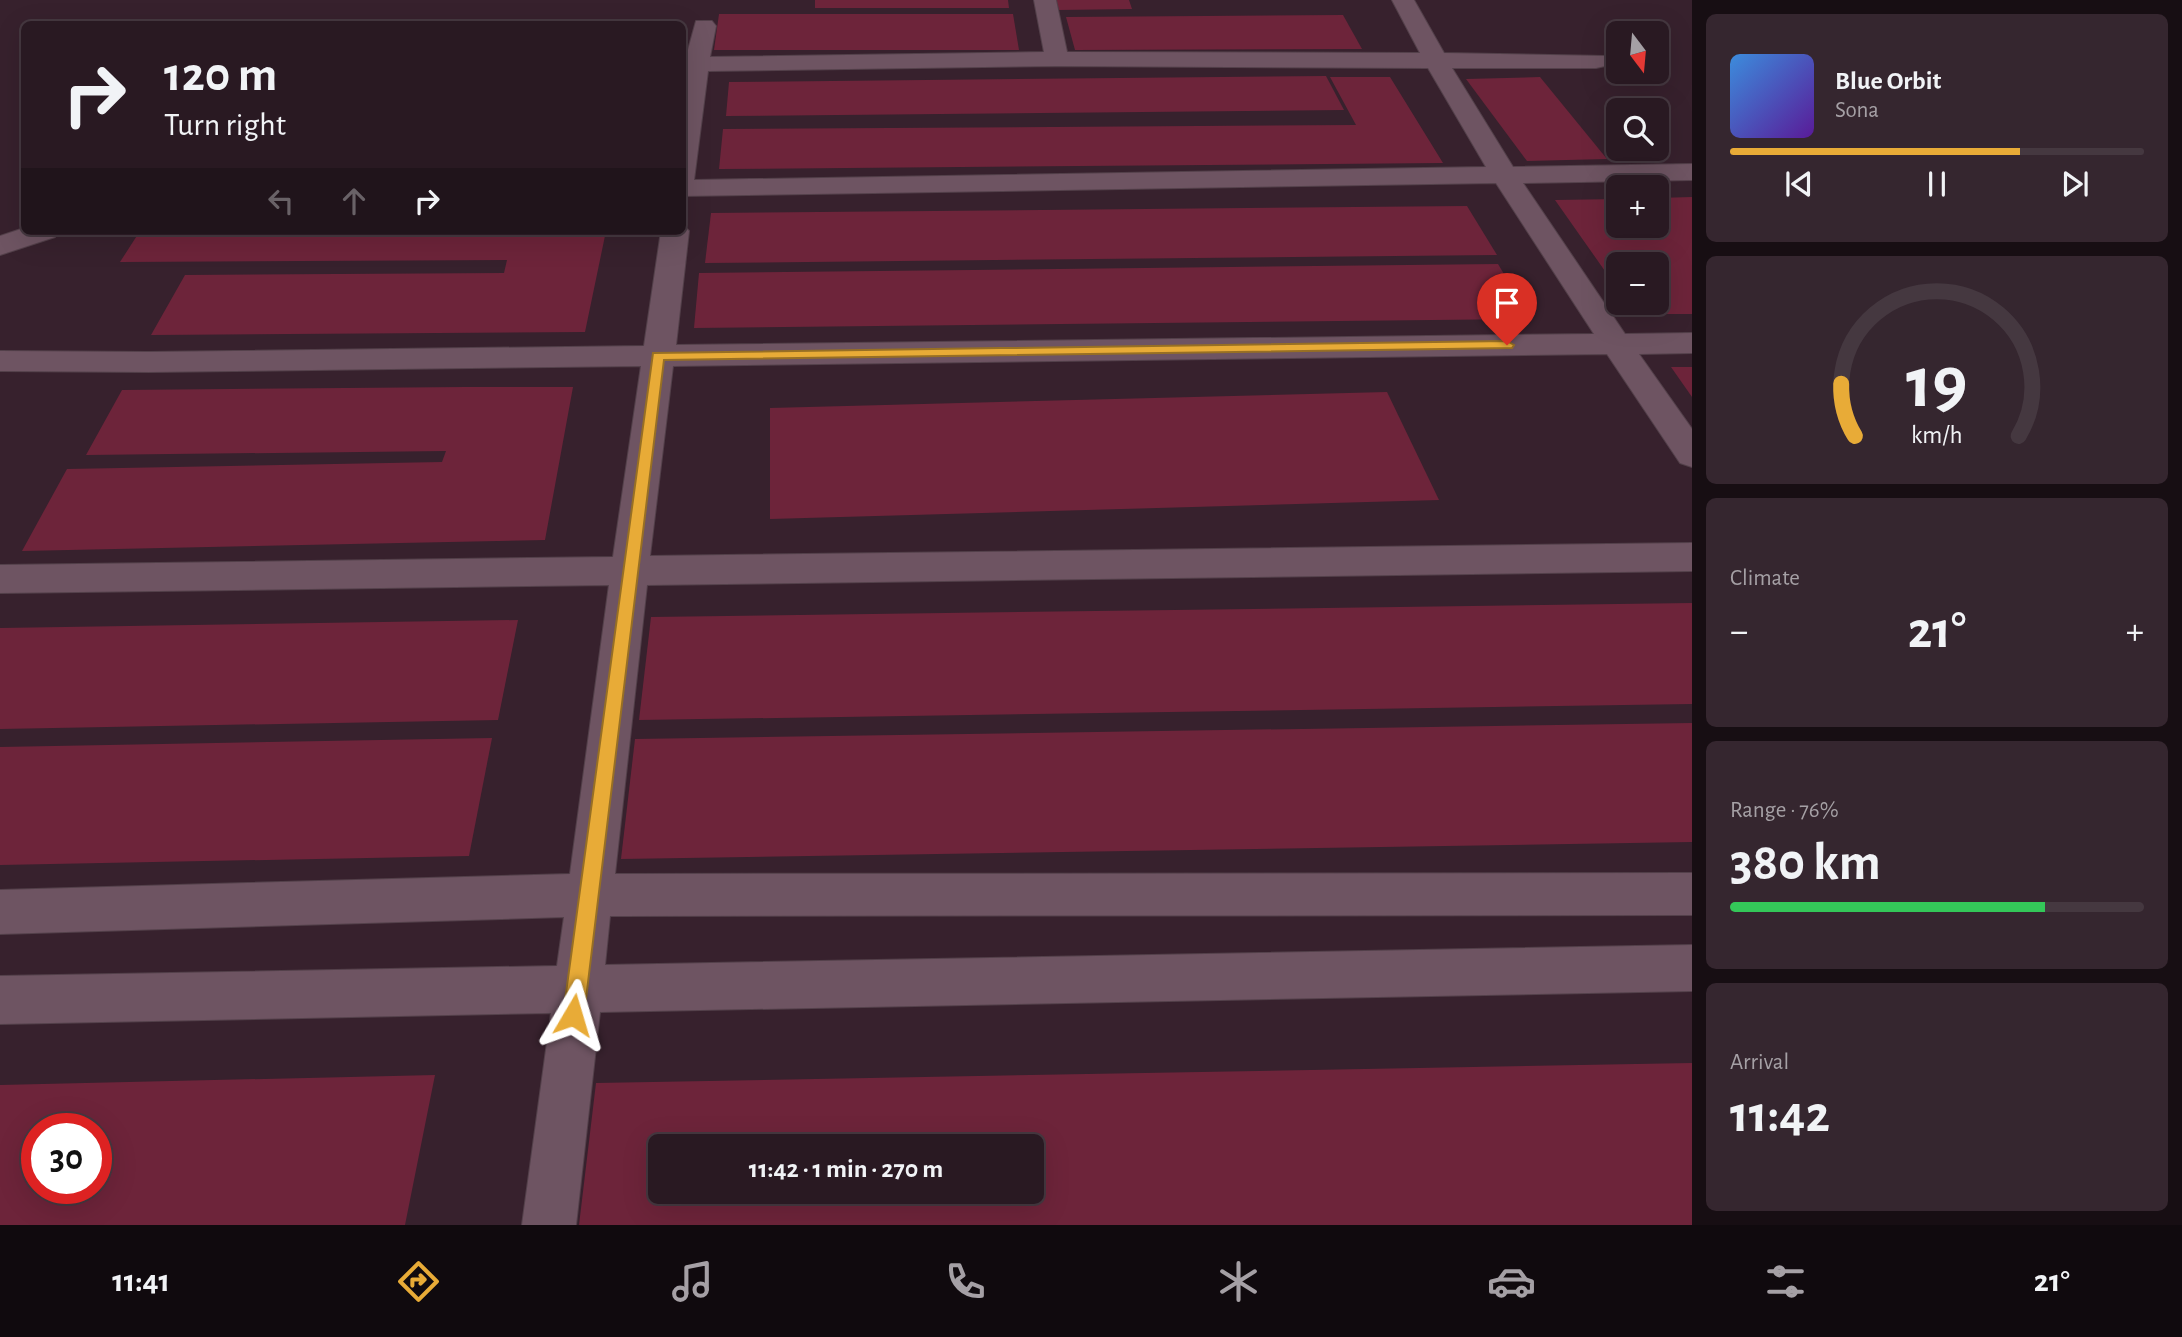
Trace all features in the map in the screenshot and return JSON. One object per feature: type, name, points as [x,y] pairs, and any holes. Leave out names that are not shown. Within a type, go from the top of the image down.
[{"type":"street","points":[[1045,0],[1058,59]]},
{"type":"street","points":[[1403,0],[1434,60],[1508,177],[1692,455]]},
{"type":"street","points":[[686,121],[690,64],[704,26]]},
{"type":"street","points":[[690,64],[1058,59],[1595,61]]},
{"type":"street","points":[[686,188],[1692,172]]},
{"type":"street","points":[[0,246],[33,235]]},
{"type":"street","points":[[549,1225],[674,235]]},
{"type":"street","points":[[0,361],[149,362],[1692,343]]},
{"type":"street","points":[[0,579],[1692,557]]},
{"type":"street","points":[[0,912],[590,895],[1692,894]]},
{"type":"street","points":[[0,1000],[1692,968]]},
{"type":"building","points":[[815,0],[1008,0],[1009,8],[815,8]]},
{"type":"building","points":[[1056,0],[1129,0],[1132,9],[1059,10]]},
{"type":"building","points":[[719,14],[1013,14],[1019,50],[714,50]]},
{"type":"building","points":[[1343,15],[1362,49],[1075,50],[1066,17]]},
{"type":"building","points":[[1326,76],[1344,110],[726,116],[729,82]]},
{"type":"building","points":[[1330,77],[1390,77],[1443,163],[719,169],[723,129],[1356,125]]},
{"type":"building","points":[[1540,77],[1606,159],[1527,161],[1466,79]]},
{"type":"building","points":[[1692,197],[1692,314],[1669,314],[1669,252],[1606,252],[1606,273],[1555,200],[1606,199],[1606,238],[1669,238],[1669,198]]},
{"type":"building","points":[[1467,206],[1497,255],[705,263],[711,213]]},
{"type":"building","points":[[137,235],[605,235],[585,332],[151,335],[185,275],[504,273],[507,260],[120,262]]},
{"type":"building","points":[[1498,264],[1531,319],[694,328],[699,273]]},
{"type":"building","points":[[1671,367],[1692,367],[1692,397]]},
{"type":"building","points":[[573,387],[545,540],[22,551],[67,469],[442,462],[446,451],[86,455],[122,390]]},
{"type":"building","points":[[1387,392],[1439,500],[770,519],[770,408]]},
{"type":"building","points":[[1692,603],[1692,704],[639,720],[651,617]]},
{"type":"building","points":[[518,620],[498,720],[0,729],[0,628]]},
{"type":"building","points":[[1692,723],[1692,842],[621,859],[635,739]]},
{"type":"building","points":[[492,738],[469,856],[0,865],[0,747]]},
{"type":"building","points":[[1692,1063],[1692,1225],[579,1225],[596,1083]]},
{"type":"building","points":[[435,1075],[405,1225],[0,1225],[0,1085]]},
{"type":"route","points":[[573,1015],[658,356],[1507,345]]}]
